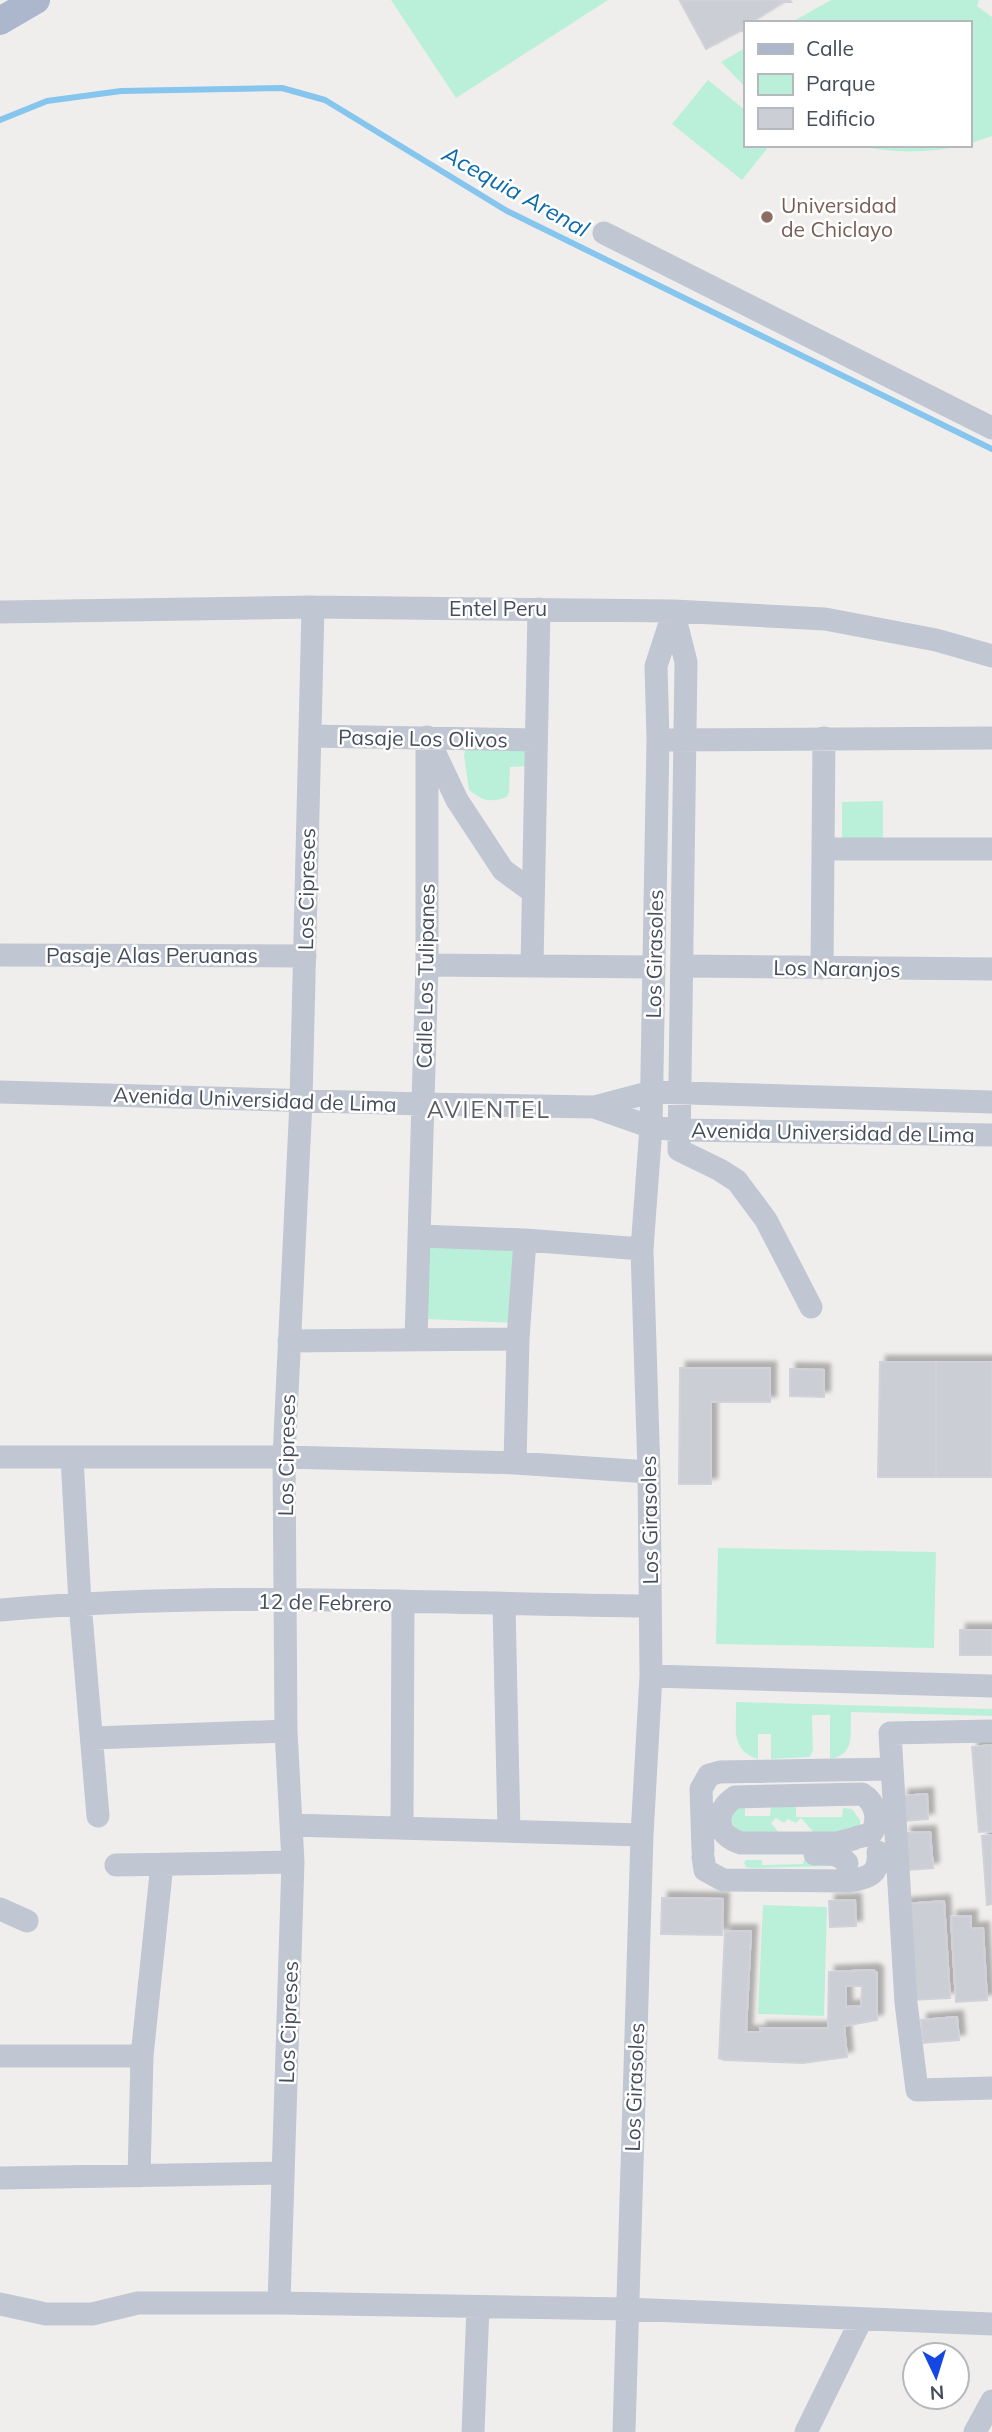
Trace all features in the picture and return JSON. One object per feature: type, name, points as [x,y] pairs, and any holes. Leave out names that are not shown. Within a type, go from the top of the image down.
[{"type":"main road","points":[[0,21],[36,0]]},
{"type":"street","points":[[604,233],[992,428]]},
{"type":"street","name":"Entel Peru","points":[[0,612],[313,607],[674,611],[825,619],[936,640],[992,656]]},
{"type":"street","name":"Los Cipreses","points":[[279,2303],[293,1862],[286,1731],[284,1457],[301,1101],[313,607]]},
{"type":"street","points":[[531,966],[539,609]]},
{"type":"street","points":[[674,611],[686,662],[679,1150],[737,1181],[766,1220],[811,1307]]},
{"type":"street","name":"Los Girasoles","points":[[624,2432],[642,1835],[651,1676],[649,1472],[642,1249],[651,1127],[658,739],[656,666],[674,611]]},
{"type":"street","name":"Pasaje Los Olivos","points":[[310,736],[536,740]]},
{"type":"street","points":[[427,737],[457,800],[503,870],[533,892]]},
{"type":"street","name":"Calle Los Tulipanes","points":[[416,1340],[427,965],[427,737]]},
{"type":"street","points":[[658,739],[685,741],[992,737]]},
{"type":"street","points":[[822,968],[824,738]]},
{"type":"street","points":[[823,849],[992,849]]},
{"type":"street","name":"Pasaje Alas Peruanas","points":[[0,955],[305,956]]},
{"type":"street","points":[[427,965],[654,967]]},
{"type":"street","name":"Los Naranjos","points":[[683,966],[992,969]]},
{"type":"street","name":"Avenida Universidad de Lima","points":[[0,1092],[594,1107],[651,1092],[992,1102]]},
{"type":"street","name":"Avenida Universidad de Lima","points":[[594,1107],[651,1127],[678,1130],[992,1135]]},
{"type":"street","points":[[420,1236],[525,1240],[642,1249]]},
{"type":"street","points":[[515,1462],[518,1339],[525,1240]]},
{"type":"street","points":[[289,1341],[518,1339]]},
{"type":"street","points":[[0,1457],[284,1457],[515,1462],[649,1472]]},
{"type":"street","points":[[72,1458],[97,1816]]},
{"type":"street","name":"12 de Febrero","points":[[0,1610],[80,1602],[284,1600],[650,1606]]},
{"type":"street","points":[[402,1828],[403,1602]]},
{"type":"street","points":[[504,1604],[509,1831]]},
{"type":"street","points":[[651,1676],[992,1686]]},
{"type":"street","points":[[93,1738],[286,1731]]},
{"type":"street","points":[[992,1731],[890,1733],[906,2003],[917,2090],[992,2088]]},
{"type":"street","points":[[848,1872],[844,1852],[849,1843],[856,1838],[869,1839],[878,1852],[875,1863],[867,1870],[856,1870],[848,1872],[723,1880],[705,1870],[701,1789],[709,1775],[720,1772],[892,1769]]},
{"type":"street","points":[[734,1862],[735,1846],[728,1838],[723,1833],[720,1822],[726,1803],[735,1797],[862,1794],[869,1798],[873,1805],[876,1823],[871,1834],[837,1843],[754,1844],[741,1843],[728,1838],[722,1836],[707,1841],[703,1854],[705,1862],[714,1869],[725,1869],[744,1855],[835,1854],[842,1857],[848,1872]]},
{"type":"street","points":[[291,1825],[642,1835]]},
{"type":"street","points":[[116,1865],[293,1862]]},
{"type":"street","points":[[139,2176],[142,2056],[162,1864]]},
{"type":"street","points":[[848,1872],[898,1879]]},
{"type":"street","points":[[0,1909],[27,1922]]},
{"type":"street","points":[[0,2056],[142,2056]]},
{"type":"street","points":[[0,2178],[283,2174]]},
{"type":"street","points":[[0,2304],[46,2314],[92,2314],[138,2303],[279,2303],[627,2309],[992,2325]]},
{"type":"street","points":[[473,2432],[478,2307]]},
{"type":"street","points":[[806,2432],[861,2320]]},
{"type":"street","points":[[975,2432],[992,2401]]},
{"type":"green space","points":[[391,0],[608,0],[456,98]]},
{"type":"green space","points":[[831,0],[979,0],[977,6],[992,17],[992,136],[971,143],[971,21],[794,21]]},
{"type":"green space","points":[[744,49],[744,86],[721,62]]},
{"type":"green space","points":[[708,80],[744,109],[744,147],[768,147],[742,180],[672,124]]},
{"type":"green space","points":[[868,147],[955,147],[939,150],[884,150]]},
{"type":"green space","points":[[467,741],[533,742],[532,766],[510,767],[507,797],[483,799],[469,790],[464,756]]},
{"type":"green space","points":[[883,801],[883,841],[842,841],[842,802]]},
{"type":"green space","points":[[429,1243],[518,1247],[515,1323],[425,1319]]},
{"type":"green space","points":[[718,1548],[936,1552],[934,1648],[716,1644]]},
{"type":"green space","points":[[736,1702],[992,1709],[992,1716],[851,1712],[848,1748],[838,1757],[830,1759],[830,1715],[812,1715],[813,1750],[810,1757],[771,1759],[771,1734],[758,1734],[758,1759],[742,1750],[739,1744],[736,1736]]},
{"type":"green space","points":[[771,1807],[796,1807],[796,1817],[842,1817],[843,1808],[852,1809],[860,1820],[860,1827],[854,1832],[815,1834],[801,1818],[796,1823],[788,1819],[784,1823],[776,1818],[771,1823],[780,1834],[744,1832],[735,1828],[731,1820],[735,1808],[745,1808],[745,1816],[770,1816]]},
{"type":"green space","points":[[831,1858],[835,1864],[833,1866],[751,1868],[744,1863],[746,1860],[762,1860],[762,1865],[803,1864],[804,1859]]},
{"type":"green space","points":[[763,1905],[827,1907],[824,2016],[758,2014]]},
{"type":"building","points":[[680,1],[791,2],[784,2],[753,21],[744,21],[744,31],[706,49]]},
{"type":"building","points":[[880,1362],[936,1362],[936,1477],[878,1477]]},
{"type":"building","points":[[936,1362],[992,1362],[992,1477],[936,1477]]},
{"type":"building","points":[[680,1368],[770,1368],[770,1402],[711,1402],[711,1484],[679,1484]]},
{"type":"building","points":[[790,1369],[824,1370],[824,1397],[790,1396]]},
{"type":"building","points":[[960,1630],[992,1630],[992,1655],[960,1655]]},
{"type":"building","points":[[992,1745],[992,1831],[979,1832],[972,1747]]},
{"type":"building","points":[[927,1794],[928,1819],[904,1821],[902,1796]]},
{"type":"building","points":[[930,1832],[933,1868],[908,1870],[905,1833]]},
{"type":"building","points":[[992,1835],[992,1904],[987,1905],[982,1836]]},
{"type":"building","points":[[662,1898],[723,1899],[722,1935],[661,1934]]},
{"type":"building","points":[[855,1900],[856,1926],[830,1927],[829,1901]]},
{"type":"building","points":[[944,1901],[950,1998],[910,2000],[904,1904]]},
{"type":"building","points":[[971,1916],[971,1929],[983,1928],[987,2000],[956,2002],[951,1917]]},
{"type":"building","points":[[725,1931],[751,1931],[746,2032],[761,2032],[760,2028],[828,2028],[829,1972],[873,1970],[877,1973],[877,2020],[844,2026],[847,2057],[803,2063],[719,2058]],"holes":[[[846,1986],[862,1986],[861,2006],[846,2007]]]},
{"type":"building","points":[[957,2017],[959,2040],[923,2043],[921,2020]]},
{"type":"waterway","name":"Acequia Arenal","points":[[0,120],[47,101],[121,91],[282,88],[325,100],[507,211],[992,449]]},
{"type":"place","name":"Universidad de Chiclayo","points":[[767,217]]},
{"type":"district","name":"AVIENTEL","points":[[489,1109]]}]
